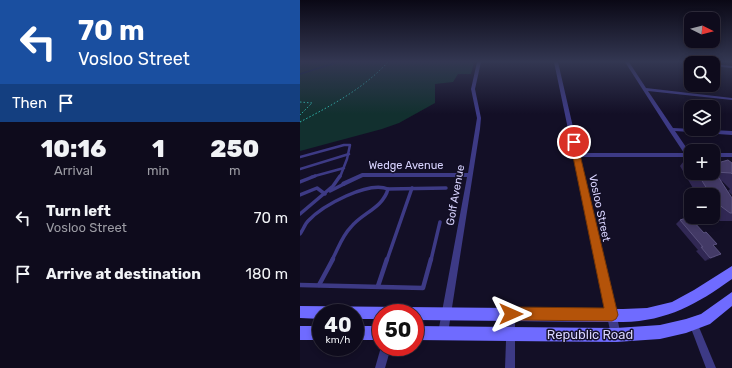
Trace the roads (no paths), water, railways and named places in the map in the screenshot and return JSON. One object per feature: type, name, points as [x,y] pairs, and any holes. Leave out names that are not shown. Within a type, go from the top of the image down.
[{"type":"main road","name":"Republic Road","points":[[300,312],[612,315],[650,313],[674,307],[694,298],[732,272]]},
{"type":"main road","name":"Republic Road","points":[[424,333],[616,335],[660,332],[693,324],[705,319],[732,298]]},
{"type":"main road","points":[[300,333],[312,333]]},
{"type":"street","name":"Golf Avenue","points":[[443,333],[479,121],[473,89],[475,79]]},
{"type":"street","name":"Vosloo Street","points":[[560,79],[616,335]]},
{"type":"street","points":[[638,79],[684,149]]},
{"type":"street","points":[[644,89],[732,99]]},
{"type":"street","points":[[670,129],[732,133]]},
{"type":"street","points":[[576,155],[684,156]]},
{"type":"street","points":[[720,155],[732,155]]},
{"type":"street","name":"Wedge Avenue","points":[[344,184],[362,175],[470,175]]},
{"type":"street","points":[[510,368],[511,314]]},
{"type":"street","points":[[693,324],[711,368]]},
{"type":"street","points":[[380,368],[383,356]]},
{"type":"lane","points":[[300,157],[347,144],[350,145],[344,168],[334,186],[300,214]]},
{"type":"lane","points":[[300,169],[348,154]]},
{"type":"lane","points":[[300,182],[310,177],[344,168]]},
{"type":"lane","points":[[325,194],[344,184]]},
{"type":"lane","points":[[300,234],[309,221],[318,213],[355,193],[375,186],[385,186],[388,189],[446,188]]},
{"type":"lane","points":[[300,195],[316,188],[325,194]]},
{"type":"lane","points":[[378,286],[412,188]]},
{"type":"lane","points":[[319,285],[348,229],[354,222],[383,199],[388,193],[388,189]]},
{"type":"lane","points":[[300,286],[319,285],[423,288],[429,270],[440,222]]}]
